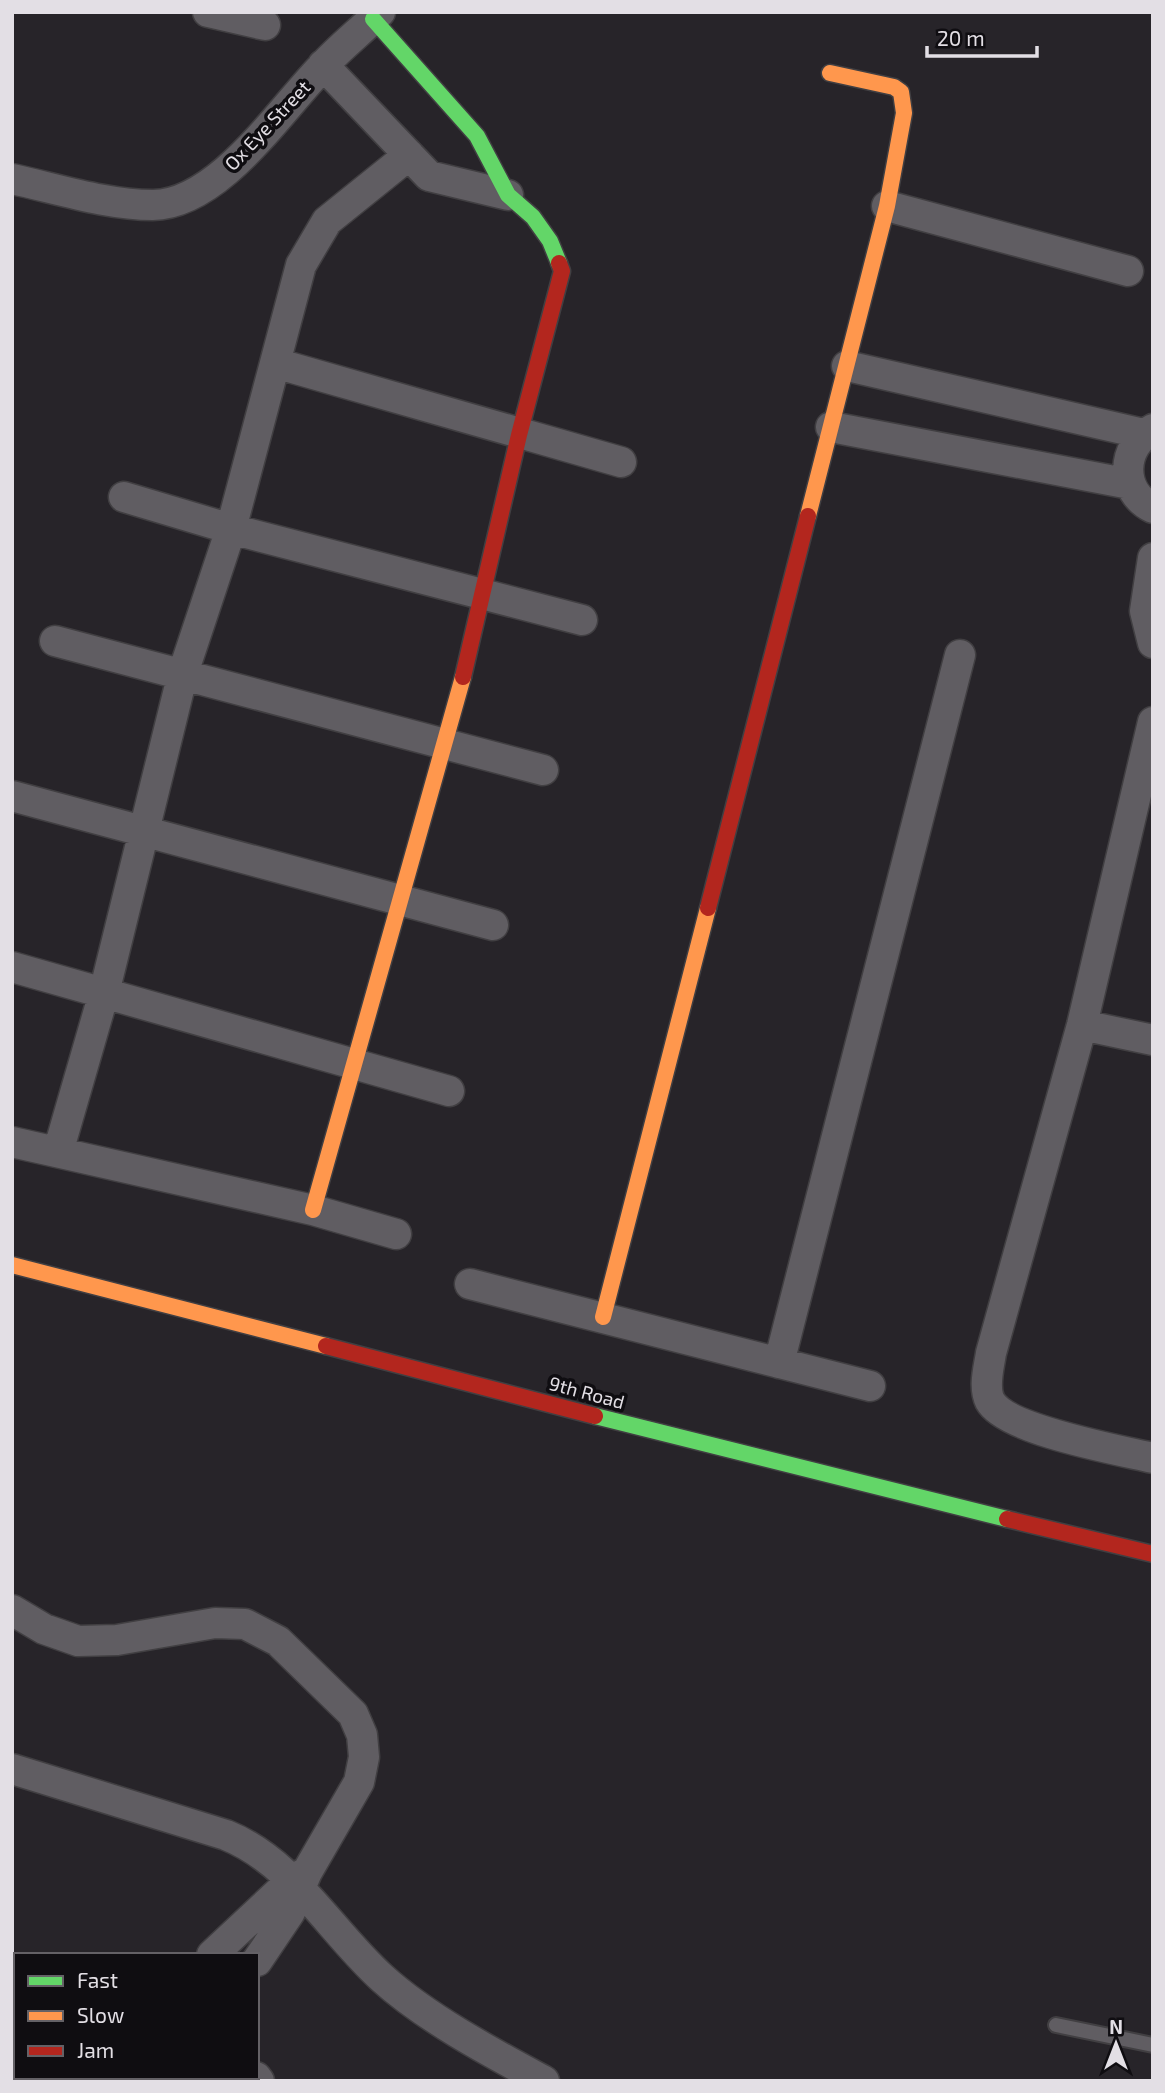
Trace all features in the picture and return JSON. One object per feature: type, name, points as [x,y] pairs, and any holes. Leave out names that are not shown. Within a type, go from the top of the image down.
[{"type":"street","points":[[208,12],[265,25]]},
{"type":"street","points":[[313,1210],[444,746],[519,435],[562,271],[544,233],[533,217],[508,194],[477,136],[376,16]]},
{"type":"street","name":"Ox Eye Street","points":[[12,179],[110,200],[154,205],[180,200],[211,182],[241,156],[323,65],[376,16]]},
{"type":"street","points":[[323,65],[429,176],[508,194]]},
{"type":"street","points":[[603,1317],[887,206],[904,113],[901,92],[894,87],[830,73]]},
{"type":"street","points":[[58,1152],[104,992],[183,673],[231,528],[301,265],[317,234],[327,222],[409,155]]},
{"type":"street","points":[[887,206],[1128,271]]},
{"type":"street","points":[[275,363],[519,435],[621,462]]},
{"type":"street","points":[[847,366],[1149,431],[1129,456],[1127,470],[1136,495],[1153,509]]},
{"type":"street","points":[[831,427],[1130,484]]},
{"type":"street","points":[[124,497],[582,621]]},
{"type":"street","points":[[1153,558],[1146,611],[1153,643]]},
{"type":"street","points":[[55,641],[543,770]]},
{"type":"street","points":[[779,1363],[960,655]]},
{"type":"street","points":[[1153,722],[1082,1025],[991,1353],[988,1391],[990,1401],[1003,1415],[1033,1427],[1153,1458]]},
{"type":"street","points":[[12,796],[493,925]]},
{"type":"street","points":[[12,967],[449,1091]]},
{"type":"street","points":[[1082,1025],[1153,1040]]},
{"type":"street","points":[[12,1142],[313,1210],[396,1234]]},
{"type":"street","name":"9th Road","points":[[12,1265],[799,1468],[1153,1554]]},
{"type":"street","points":[[470,1284],[870,1386]]},
{"type":"street","points":[[12,1610],[44,1629],[78,1641],[117,1640],[215,1623],[245,1624],[278,1641],[353,1714],[362,1735],[364,1757],[359,1782],[300,1881],[290,1912],[259,1958]]},
{"type":"street","points":[[12,1769],[226,1835],[258,1849],[300,1881],[351,1948],[384,1980],[450,2025],[544,2081]]},
{"type":"street","points":[[214,1953],[300,1881]]},
{"type":"lane","points":[[1056,2025],[1153,2045]]},
{"type":"traffic: fast","points":[[373,19],[477,136],[508,195],[533,217],[550,241],[559,263]]},
{"type":"traffic: fast","points":[[595,1416],[1007,1519]]},
{"type":"traffic: slow","points":[[808,516],[887,206],[904,113],[901,92],[894,87],[830,73]]},
{"type":"traffic: slow","points":[[313,1210],[463,677]]},
{"type":"traffic: slow","points":[[603,1317],[708,908]]},
{"type":"traffic: slow","points":[[12,1265],[326,1346]]},
{"type":"traffic: jam","points":[[463,677],[519,435],[562,271],[559,263]]},
{"type":"traffic: jam","points":[[708,908],[808,516]]},
{"type":"traffic: jam","points":[[326,1346],[595,1416]]},
{"type":"traffic: jam","points":[[1007,1519],[1153,1554]]}]
